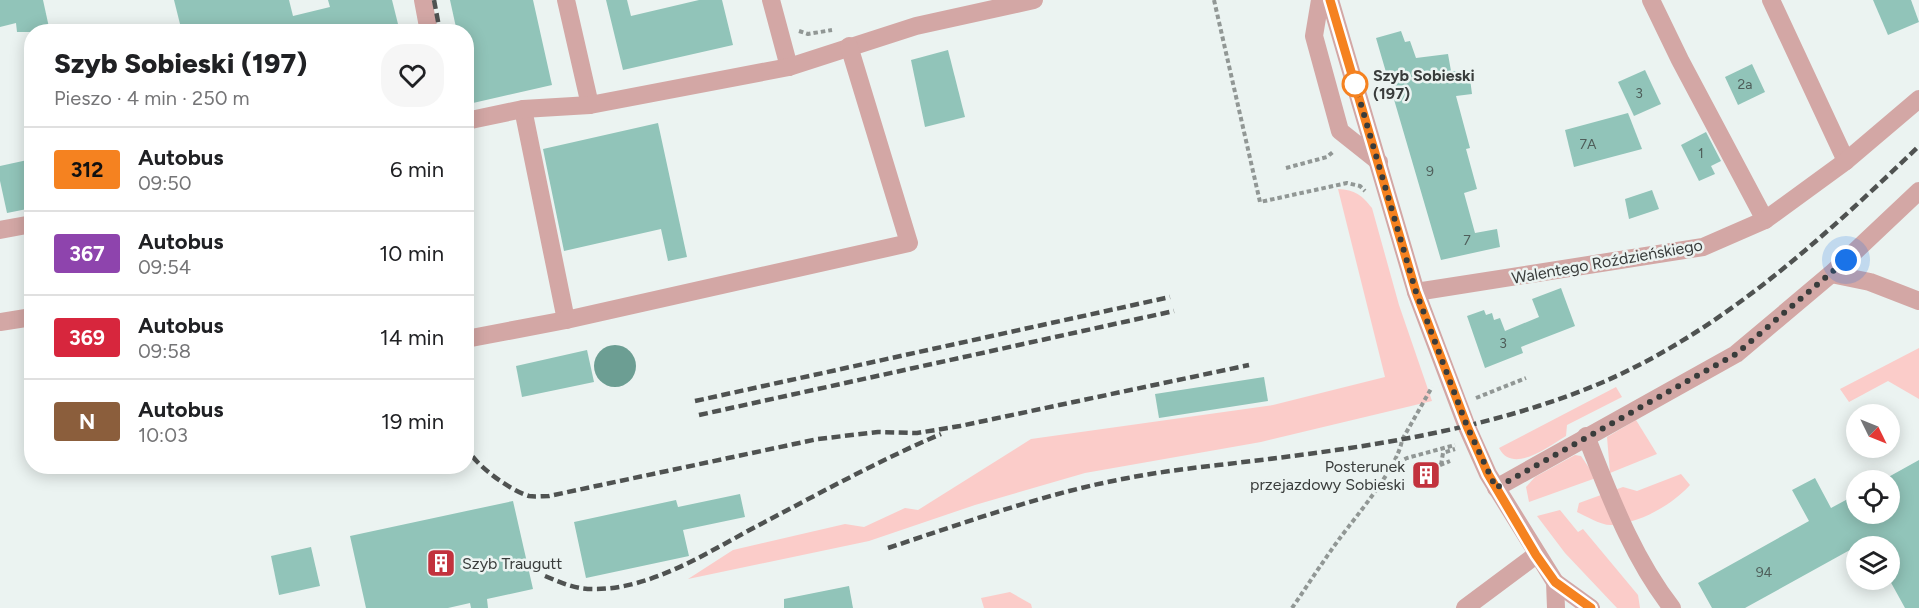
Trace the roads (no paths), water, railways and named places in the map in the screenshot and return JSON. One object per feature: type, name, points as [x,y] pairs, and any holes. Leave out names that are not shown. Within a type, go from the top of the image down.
[{"type":"street","points":[[423,0],[428,24]]},
{"type":"street","points":[[566,0],[590,105]]},
{"type":"street","points":[[771,0],[789,66]]},
{"type":"street","points":[[474,119],[523,109],[590,105],[789,66],[916,26],[1034,0]]},
{"type":"street","points":[[1320,0],[1314,36],[1340,131],[1379,162]]},
{"type":"street","points":[[1330,0],[1416,292],[1467,426],[1496,488],[1536,555],[1555,582],[1591,608]]},
{"type":"street","points":[[1651,0],[1680,60],[1765,220]]},
{"type":"street","points":[[1771,0],[1846,161]]},
{"type":"street","points":[[474,337],[566,320],[909,243],[849,46]]},
{"type":"street","name":"Walentego Roździeńskiego","points":[[1416,292],[1703,247],[1765,220],[1846,161],[1919,99]]},
{"type":"street","points":[[523,109],[566,320]]},
{"type":"street","points":[[1496,488],[1736,354],[1831,274],[1919,191]]},
{"type":"street","points":[[0,230],[24,226]]},
{"type":"street","points":[[1831,274],[1869,282],[1919,301]]},
{"type":"street","points":[[0,322],[24,318]]},
{"type":"street","points":[[1586,436],[1629,540],[1651,581],[1672,608]]},
{"type":"street","points":[[1465,608],[1536,555]]},
{"type":"street","points":[[1555,582],[1556,608]]},
{"type":"railway","points":[[434,0],[438,24]]},
{"type":"railway","points":[[888,548],[1007,509],[1097,484],[1163,472],[1354,447],[1438,432],[1521,411],[1601,383],[1646,361],[1731,309],[1809,247],[1919,146]]},
{"type":"railway","points":[[695,401],[1170,297]]},
{"type":"railway","points":[[699,415],[1174,311]]},
{"type":"railway","points":[[474,459],[483,468],[521,493],[529,496],[549,496],[818,439],[878,432],[917,433],[960,426],[1249,365]]},
{"type":"railway","points":[[545,576],[586,589],[615,588],[659,576],[873,466],[941,434]]},
{"type":"place","name":"Szyb Sobieski (197)","points":[[1355,84]]},
{"type":"place","name":"Posterunek przejazdowy Sobieski","points":[[1426,475]]},
{"type":"place","name":"Szyb Traugutt","points":[[441,563]]}]
